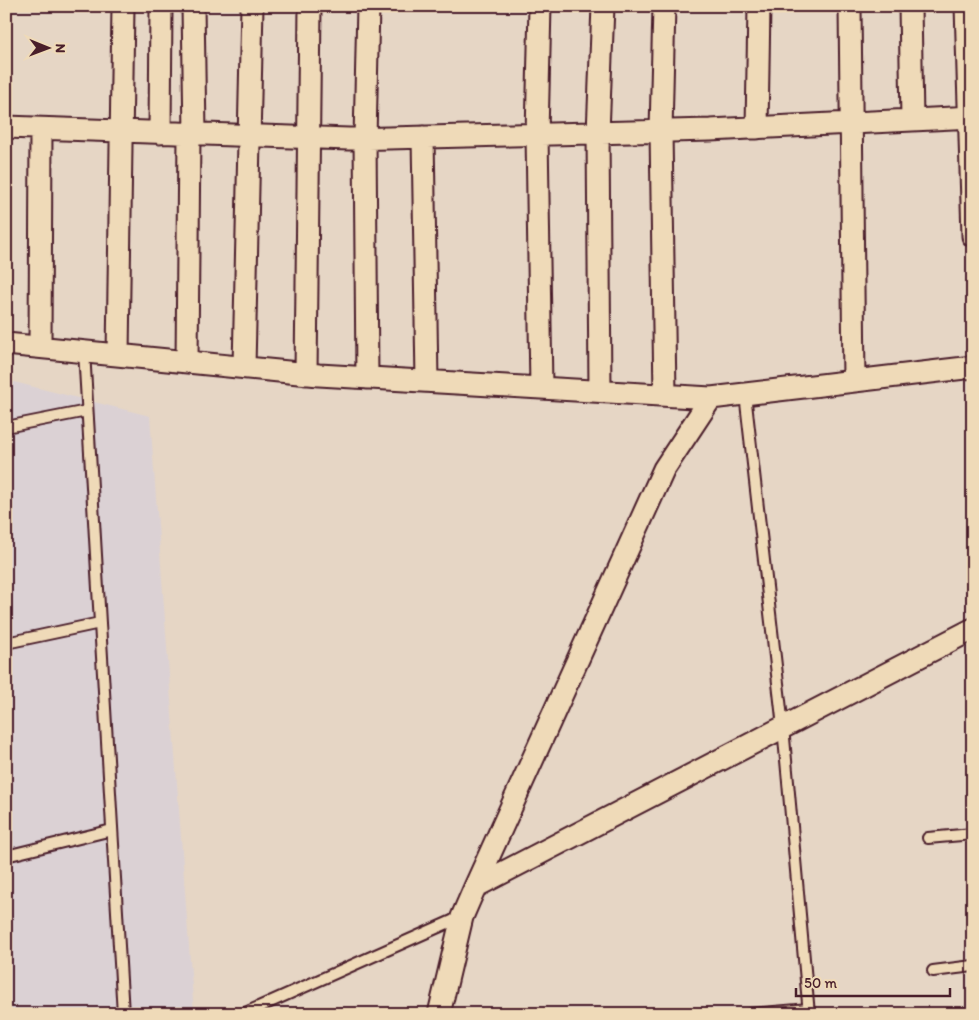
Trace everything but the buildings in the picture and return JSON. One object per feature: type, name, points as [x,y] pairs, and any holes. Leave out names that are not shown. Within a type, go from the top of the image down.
[{"type":"street","points":[[118,355],[123,6]]},
{"type":"street","points":[[160,133],[161,6]]},
{"type":"street","points":[[187,362],[193,6]]},
{"type":"street","points":[[244,367],[252,6]]},
{"type":"street","points":[[306,374],[307,138],[310,6]]},
{"type":"street","points":[[367,378],[364,138],[368,6]]},
{"type":"street","points":[[540,6],[537,134],[541,388]]},
{"type":"street","points":[[600,391],[598,133],[603,6]]},
{"type":"street","points":[[664,6],[661,131],[665,395]]},
{"type":"street","points":[[758,128],[759,6]]},
{"type":"street","points":[[850,6],[854,381]]},
{"type":"street","points":[[910,6],[912,120]]},
{"type":"street","points":[[966,6],[971,118],[973,236]]},
{"type":"street","points":[[6,128],[307,138],[364,138],[758,128],[971,118]]},
{"type":"street","points":[[40,347],[42,129]]},
{"type":"street","points":[[423,137],[427,381]]},
{"type":"street","points":[[6,344],[306,374],[711,398],[973,367]]},
{"type":"street","points":[[439,1014],[462,917],[475,887],[664,469],[711,398]]},
{"type":"street","points":[[475,887],[973,629]]},
{"type":"lane","points":[[84,351],[123,1014]]},
{"type":"lane","points":[[745,394],[783,727],[809,1011],[750,1014]]},
{"type":"lane","points":[[6,427],[87,411]]},
{"type":"lane","points":[[6,643],[100,623]]},
{"type":"lane","points":[[6,856],[112,830]]},
{"type":"lane","points":[[928,838],[973,834]]},
{"type":"lane","points":[[243,1014],[462,917]]},
{"type":"lane","points":[[934,971],[973,966]]},
{"type":"shaded area","points":[[6,380],[150,416],[194,1014],[6,1014]]}]
